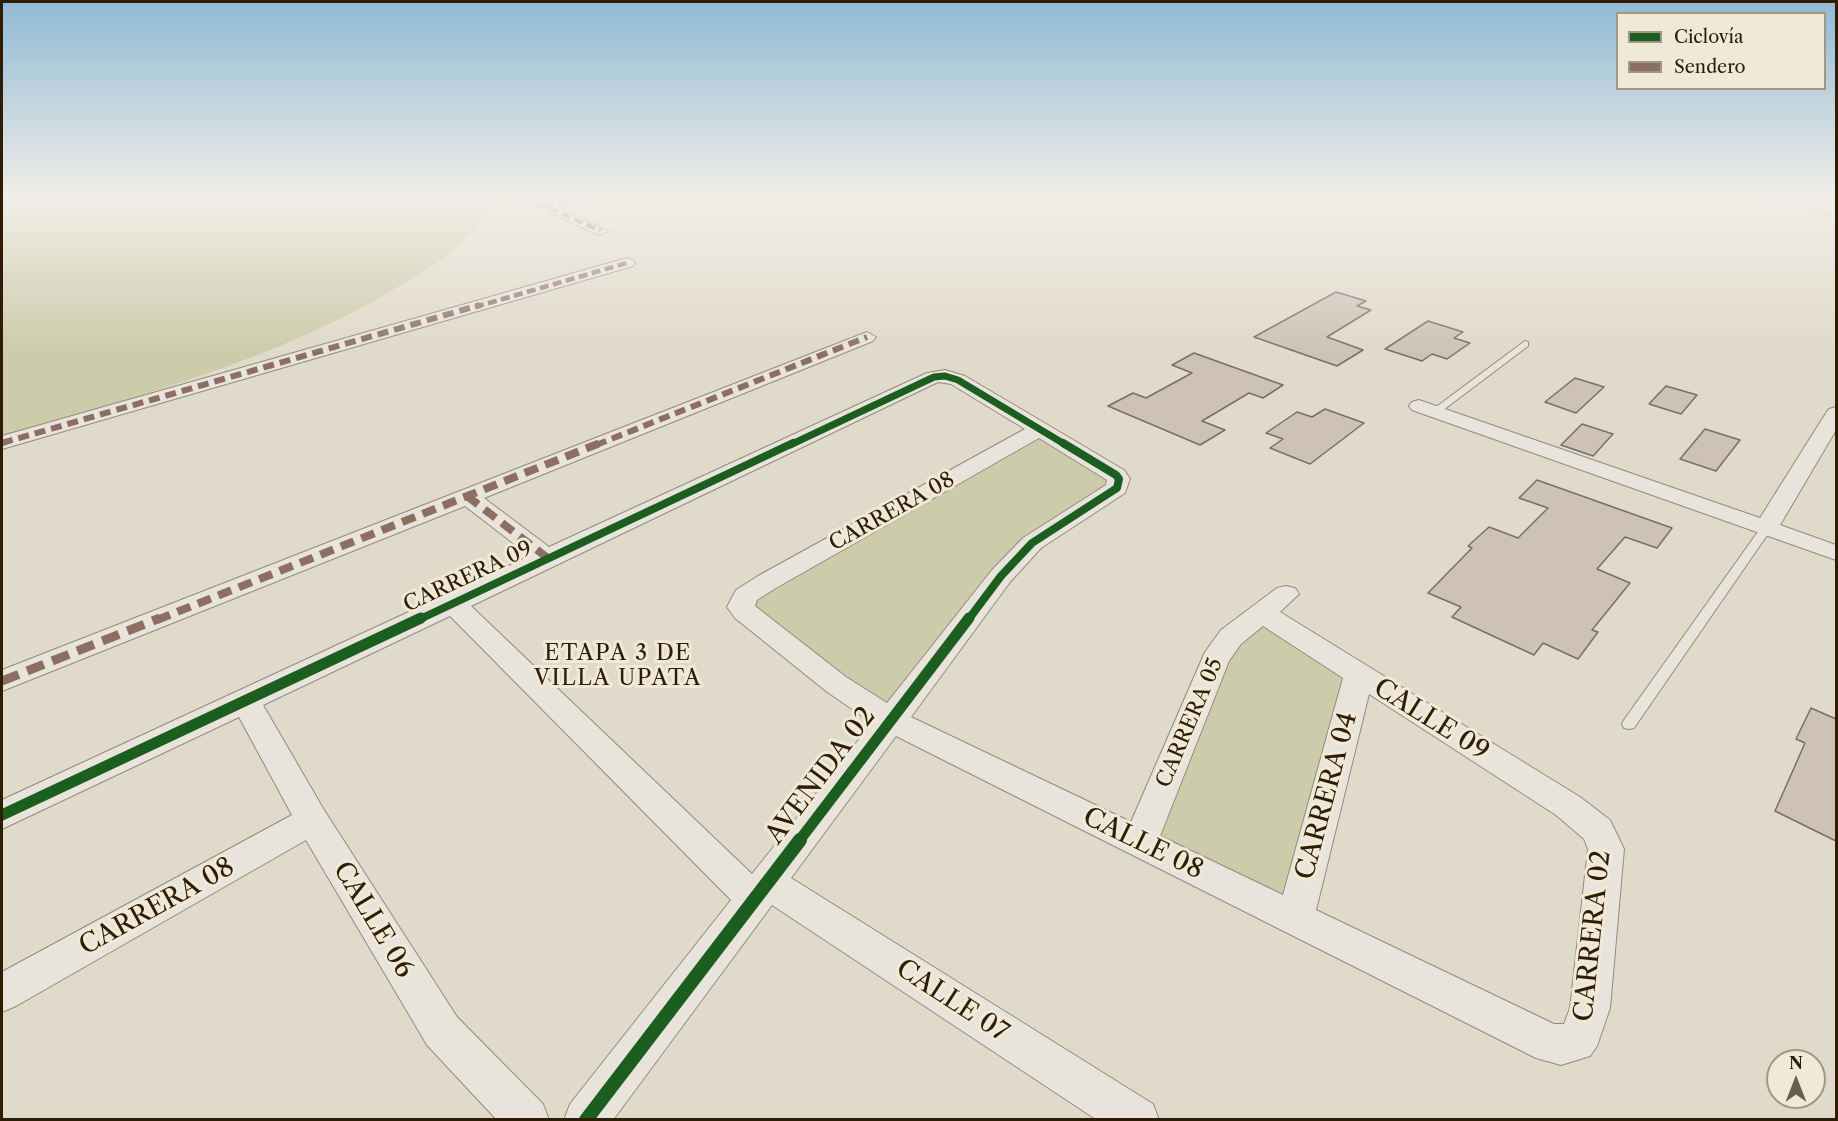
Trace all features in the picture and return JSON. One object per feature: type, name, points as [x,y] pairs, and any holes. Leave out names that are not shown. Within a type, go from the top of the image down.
[{"type":"street","points":[[2,443],[627,263]]},
{"type":"street","points":[[2,681],[867,337]]},
{"type":"street","name":"CARRERA 09","points":[[2,815],[934,377],[951,377],[1040,429]]},
{"type":"street","points":[[1427,409],[1836,552]]},
{"type":"street","points":[[1766,528],[1833,423]]},
{"type":"street","name":"AVENIDA 02","points":[[586,1119],[1020,554],[1056,526],[1117,488],[1119,479],[1116,475],[1040,429]]},
{"type":"street","name":"CARRERA 08","points":[[746,596],[1040,429]]},
{"type":"street","points":[[467,496],[549,559]]},
{"type":"street","name":"CARRERA 05","points":[[1140,842],[1215,659],[1231,637],[1286,594]]},
{"type":"street","name":"CALLE 08","points":[[746,596],[741,607],[745,612],[836,684],[891,720],[1551,1044],[1565,1046],[1576,1042]]},
{"type":"street","name":"CALLE 07","points":[[453,604],[760,890],[1137,1119]]},
{"type":"street","name":"CALLE 09","points":[[1262,613],[1568,806],[1598,830]]},
{"type":"street","name":"CARRERA 04","points":[[1295,918],[1359,674]]},
{"type":"street","name":"CALLE 06","points":[[246,702],[312,820],[442,1031],[484,1078],[526,1119]]},
{"type":"street","name":"CARRERA 08","points":[[2,993],[312,820]]},
{"type":"street","name":"CARRERA 02","points":[[1576,1042],[1583,1033],[1592,997],[1606,849],[1598,830]]},
{"type":"lane","points":[[1427,409],[1525,344]]},
{"type":"lane","points":[[1629,724],[1766,528]]},
{"type":"green space","points":[[2,249],[453,249],[403,284],[356,310],[258,355],[156,390],[2,437]]},
{"type":"green space","points":[[1040,429],[1119,479],[1056,527],[890,720],[742,602]]},
{"type":"green space","points":[[1262,613],[1359,674],[1295,918],[1140,842],[1202,685]]},
{"type":"building","points":[[1336,292],[1366,301],[1357,306],[1371,310],[1327,337],[1363,350],[1337,366],[1254,337]]},
{"type":"building","points":[[1428,321],[1463,332],[1454,338],[1470,343],[1447,359],[1432,354],[1422,361],[1385,349]]},
{"type":"building","points":[[1194,353],[1283,385],[1263,398],[1249,393],[1202,421],[1225,430],[1200,445],[1108,406],[1133,393],[1146,398],[1192,373],[1172,365]]},
{"type":"building","points":[[1575,378],[1604,387],[1576,413],[1545,402]]},
{"type":"building","points":[[1666,386],[1697,395],[1681,414],[1649,404]]},
{"type":"building","points":[[1325,409],[1364,423],[1310,464],[1270,448],[1283,439],[1266,433],[1297,412],[1312,417]]},
{"type":"building","points":[[1582,424],[1613,434],[1593,456],[1561,445]]},
{"type":"building","points":[[1705,429],[1740,440],[1716,471],[1680,459]]},
{"type":"building","points":[[1537,480],[1672,528],[1657,548],[1625,537],[1597,569],[1630,583],[1592,630],[1598,632],[1578,659],[1543,643],[1534,655],[1452,617],[1461,607],[1428,593],[1472,548],[1468,546],[1489,527],[1518,538],[1548,508],[1519,498]]},
{"type":"building","points":[[1811,708],[1836,719],[1836,841],[1775,811],[1805,743],[1796,739]]},
{"type":"marked path","points":[[2,443],[627,263]]},
{"type":"marked path","points":[[2,681],[867,337]]},
{"type":"marked path","points":[[467,496],[549,559]]},
{"type":"cycle path","points":[[2,815],[934,377],[945,376],[958,380],[1116,475],[1119,479],[1117,488],[1032,543],[1001,576],[586,1120]]},
{"type":"district","name":"ETAPA 3 DE VILLA UPATA","points":[[618,666]]}]
